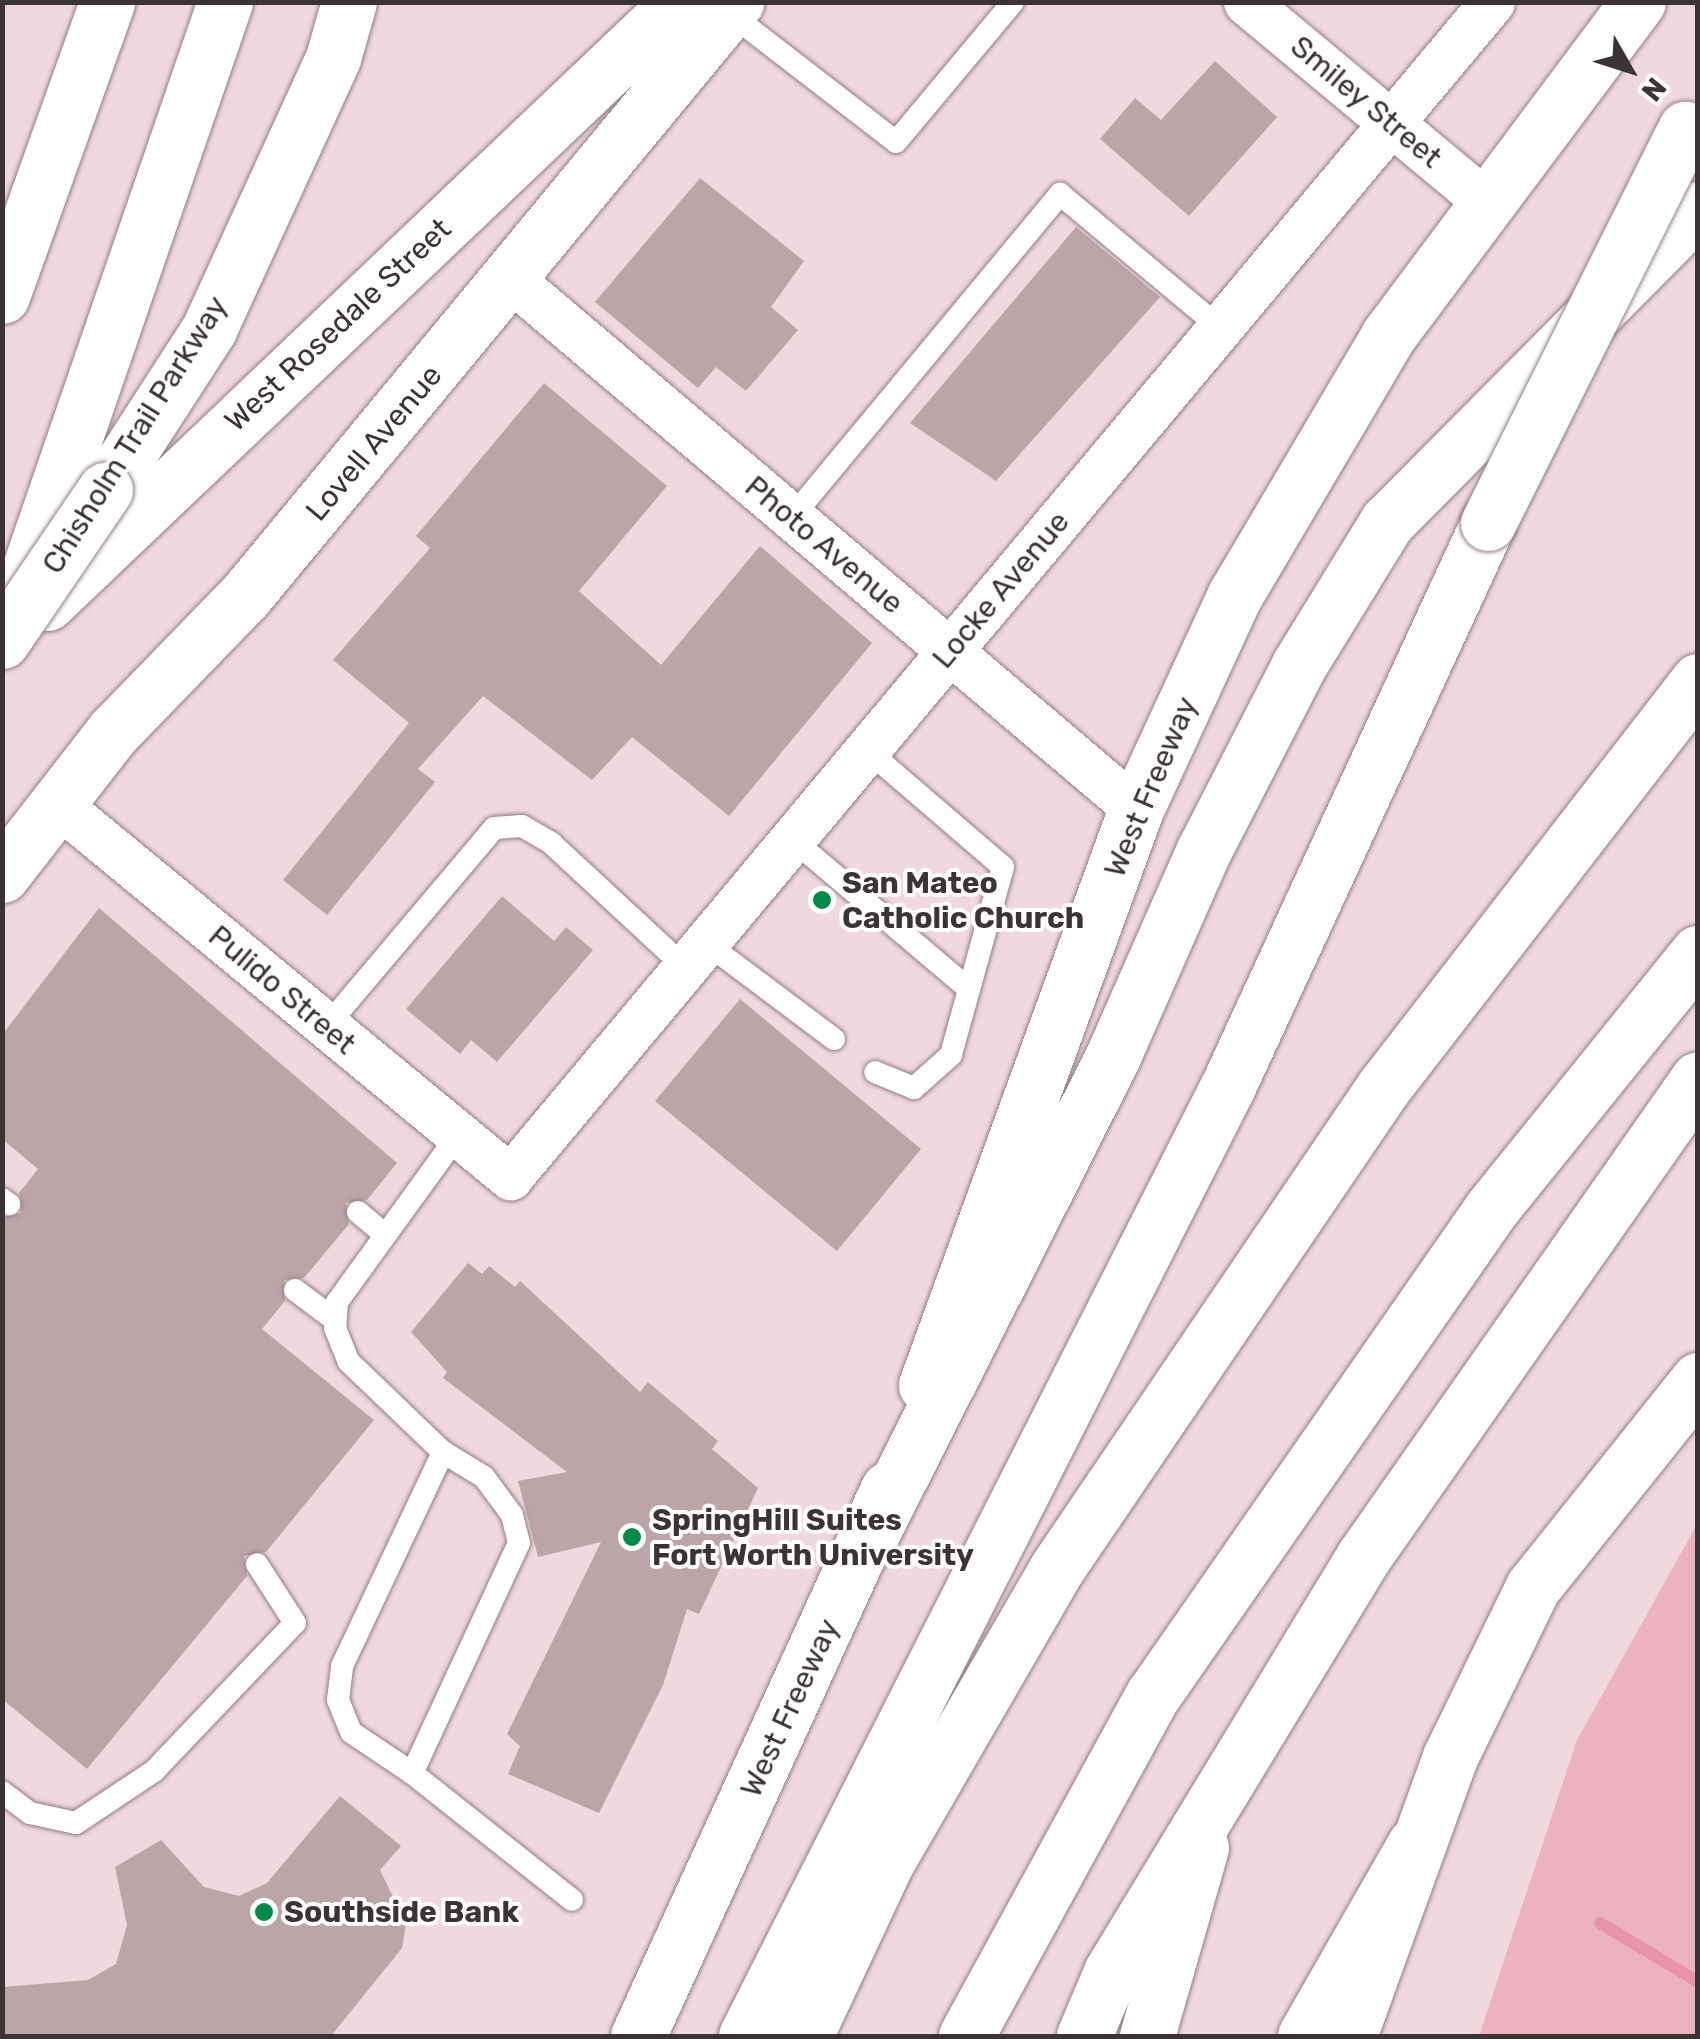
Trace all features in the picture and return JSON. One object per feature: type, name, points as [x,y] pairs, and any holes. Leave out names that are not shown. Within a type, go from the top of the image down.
[{"type":"main road","points":[[2,296],[107,2]]},
{"type":"main road","points":[[2,651],[225,2]]},
{"type":"main road","name":"Chisholm Trail Parkway","points":[[2,641],[106,490],[209,329],[334,58],[350,2]]},
{"type":"main road","name":"West Freeway","points":[[741,1815],[873,1530],[1136,810],[1236,595],[1388,336],[1638,2]]},
{"type":"main road","name":"West Rosedale Street","points":[[2,651],[82,564],[714,6]]},
{"type":"main road","name":"Lovell Avenue","points":[[2,875],[55,802],[245,596],[512,280],[714,6]]},
{"type":"main road","points":[[746,2036],[1228,1086],[1488,523],[1691,118]]},
{"type":"main road","points":[[873,1530],[1113,1056],[1204,850],[1299,665],[1387,522],[1698,210]]},
{"type":"main road","points":[[805,2036],[886,1864],[1057,1568],[1383,1088],[1698,681]]},
{"type":"main road","points":[[966,2036],[1153,1695],[1492,1208],[1698,953]]},
{"type":"main road","points":[[1084,2036],[1111,1972],[1205,1810],[1502,1350],[1698,1079]]},
{"type":"main road","points":[[1305,2036],[1415,1844],[1533,1587],[1698,1380]]},
{"type":"main road","points":[[1148,2036],[1196,1888],[1205,1810]]},
{"type":"main road","points":[[638,2036],[741,1815]]},
{"type":"main road","points":[[650,2036],[741,1815]]},
{"type":"main road","points":[[1349,2036],[1415,1844]]},
{"type":"street","name":"Smiley Street","points":[[1246,2],[1486,202]]},
{"type":"street","name":"Locke Avenue","points":[[510,1177],[1492,2]]},
{"type":"street","name":"Photo Avenue","points":[[512,280],[1136,810]]},
{"type":"street","name":"Pulido Street","points":[[55,802],[510,1177]]},
{"type":"lane","points":[[714,6],[896,142],[1013,2]]},
{"type":"lane","points":[[792,517],[1060,194],[1220,328]]},
{"type":"lane","points":[[866,750],[1003,867],[951,1054],[914,1088],[875,1072]]},
{"type":"lane","points":[[326,1027],[494,828],[522,826],[552,844],[695,955],[834,1039]]},
{"type":"lane","points":[[792,839],[969,989]]},
{"type":"lane","points":[[412,1773],[519,1543],[512,1515],[484,1477],[443,1452],[348,1361],[335,1320],[336,1302],[458,1135]]},
{"type":"lane","points":[[358,1212],[386,1235]]},
{"type":"lane","points":[[295,1290],[335,1320]]},
{"type":"lane","points":[[443,1452],[342,1666],[338,1700],[351,1732],[412,1773],[572,1900]]},
{"type":"lane","points":[[3,1795],[76,1823],[154,1771],[295,1623],[256,1564]]},
{"type":"shaded area","points":[[1697,1524],[1697,2036],[1479,2036],[1577,1740]]},
{"type":"building","points":[[1215,61],[1277,117],[1189,216],[1100,139],[1135,98],[1161,120]]},
{"type":"building","points":[[700,178],[804,261],[771,307],[798,330],[746,391],[716,367],[698,388],[595,302]]},
{"type":"building","points":[[1076,227],[1160,297],[996,481],[910,423]]},
{"type":"building","points":[[544,383],[667,486],[579,591],[661,665],[760,546],[872,643],[729,816],[632,737],[592,780],[483,696],[418,769],[435,782],[327,915],[283,880],[409,723],[333,660],[430,548],[416,536]]},
{"type":"building","points":[[502,896],[554,941],[566,927],[593,950],[497,1062],[471,1040],[460,1054],[406,1009]]},
{"type":"building","points":[[99,908],[397,1163],[367,1200],[346,1203],[349,1224],[304,1278],[284,1280],[285,1301],[262,1329],[374,1420],[266,1552],[244,1556],[247,1576],[87,1769],[2,1699],[2,1217],[21,1213],[19,1193],[38,1169],[2,1139],[2,1035]]},
{"type":"building","points":[[740,999],[921,1149],[837,1251],[655,1101]]},
{"type":"building","name":"SpringHill Suites Fort Worth University","points":[[468,1263],[482,1274],[489,1266],[515,1287],[520,1281],[640,1392],[648,1382],[718,1441],[712,1449],[758,1488],[699,1614],[687,1609],[663,1685],[599,1813],[508,1774],[520,1746],[507,1734],[601,1542],[538,1557],[518,1481],[567,1472],[443,1378],[447,1372],[411,1332]]},
{"type":"building","name":"Southside Bank","points":[[340,1796],[401,1846],[380,1870],[406,1924],[402,1948],[331,2036],[2,2036],[2,1987],[88,1980],[116,1964],[127,1925],[115,1867],[161,1840],[204,1887],[239,1896],[267,1883]]},
{"type":"waterway","points":[[1600,1923],[1698,1982]]},
{"type":"place","name":"San Mateo Catholic Church","points":[[822,900]]},
{"type":"place","name":"SpringHill Suites Fort Worth University","points":[[632,1537]]},
{"type":"place","name":"Southside Bank","points":[[264,1912]]}]
